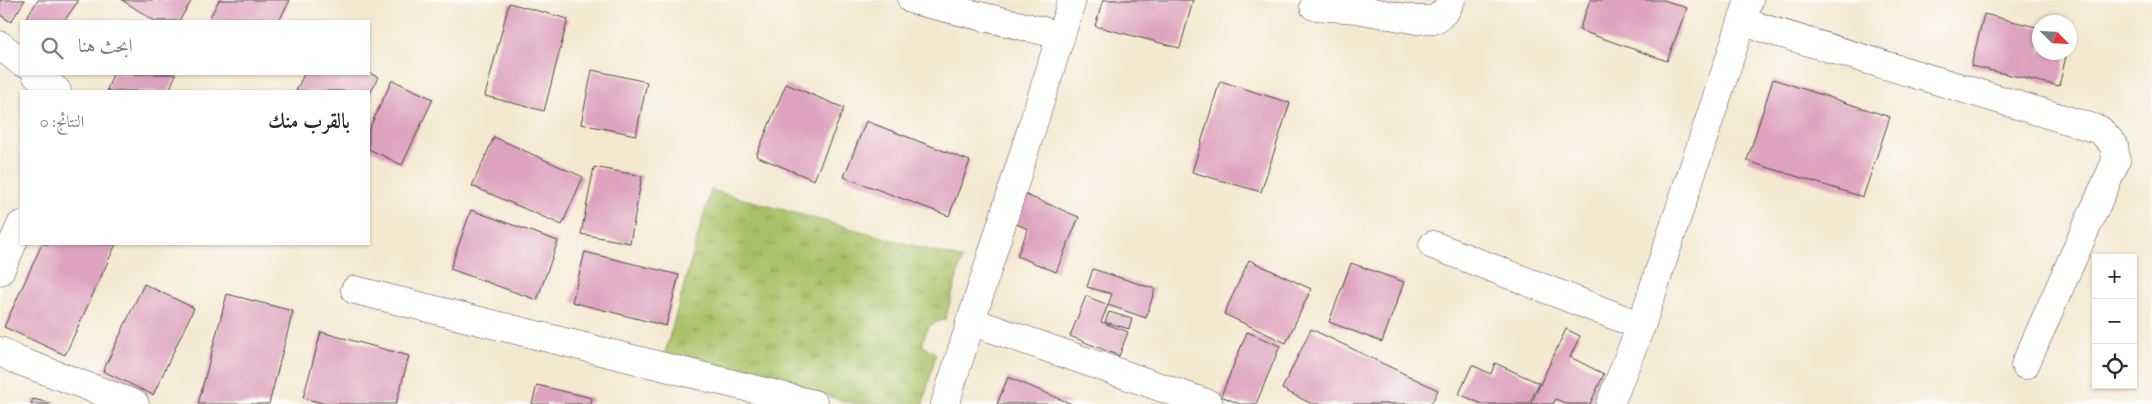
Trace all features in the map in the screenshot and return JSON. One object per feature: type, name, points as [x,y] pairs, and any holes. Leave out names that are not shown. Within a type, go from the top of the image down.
[{"type":"street","points":[[912,0],[1060,34]]},
{"type":"street","points":[[945,404],[1072,0]]},
{"type":"street","points":[[1314,6],[1356,9],[1417,20],[1436,19],[1446,10],[1451,0]]},
{"type":"street","points":[[1610,404],[1641,326],[1746,11],[2100,130],[2114,144],[2116,161],[2025,365]]},
{"type":"street","points":[[0,45],[20,61]]},
{"type":"street","points":[[37,75],[56,90]]},
{"type":"street","points":[[0,272],[20,227]]},
{"type":"street","points":[[1433,245],[1641,326]]},
{"type":"street","points":[[355,290],[814,404]]},
{"type":"street","points":[[970,321],[1208,404]]},
{"type":"street","points":[[0,352],[135,404]]},
{"type":"green space","points":[[711,190],[962,259],[945,320],[931,325],[926,332],[923,346],[936,354],[923,404],[857,404],[664,356]]},
{"type":"building","points":[[0,0],[25,0],[11,22],[0,15]]},
{"type":"building","points":[[38,0],[79,0],[65,20],[25,20]]},
{"type":"building","points":[[122,0],[192,0],[180,20],[153,20]]},
{"type":"building","points":[[219,0],[290,0],[280,20],[215,20],[210,17]]},
{"type":"building","points":[[1103,0],[1193,0],[1180,48],[1095,26]]},
{"type":"building","points":[[1590,0],[1664,0],[1687,8],[1667,61],[1579,30]]},
{"type":"building","points":[[509,3],[568,19],[544,111],[485,96]]},
{"type":"building","points":[[1984,14],[2032,26],[2032,60],[2065,60],[2059,86],[1971,66]]},
{"type":"building","points":[[592,70],[647,82],[636,135],[581,124]]},
{"type":"building","points":[[370,73],[378,77],[370,94],[370,90],[296,90],[304,75],[370,75]]},
{"type":"building","points":[[113,75],[176,75],[169,90],[107,90]]},
{"type":"building","points":[[1773,79],[1890,117],[1863,197],[1747,161]]},
{"type":"building","points":[[392,80],[433,99],[402,165],[370,149],[370,127]]},
{"type":"building","points":[[1220,81],[1290,103],[1261,192],[1192,172]]},
{"type":"building","points":[[786,84],[844,108],[814,180],[756,156]]},
{"type":"building","points":[[866,121],[970,161],[949,216],[844,177]]},
{"type":"building","points":[[494,137],[583,177],[562,225],[472,186]]},
{"type":"building","points":[[594,167],[642,176],[630,243],[581,234]]},
{"type":"building","points":[[1019,192],[1079,217],[1056,272],[1017,256],[1028,229],[1007,220]]},
{"type":"building","points":[[471,210],[558,241],[537,300],[450,269]]},
{"type":"building","points":[[42,245],[116,245],[65,355],[4,327]]},
{"type":"building","points":[[585,252],[679,275],[666,326],[572,302]]},
{"type":"building","points":[[1249,260],[1311,289],[1286,343],[1224,314]]},
{"type":"building","points":[[1351,263],[1404,282],[1382,342],[1329,322]]},
{"type":"building","points":[[1093,269],[1155,289],[1146,318],[1108,305],[1112,294],[1087,287]]},
{"type":"building","points":[[144,284],[194,308],[153,395],[103,371]]},
{"type":"building","points":[[227,294],[293,311],[269,404],[198,404]]},
{"type":"building","points":[[1086,296],[1108,305],[1101,322],[1128,332],[1119,356],[1070,336]]},
{"type":"building","points":[[1109,312],[1132,319],[1129,329],[1105,322]]},
{"type":"building","points":[[1311,329],[1438,390],[1431,404],[1312,404],[1282,389]]},
{"type":"building","points":[[1566,329],[1580,336],[1570,357],[1604,374],[1590,404],[1567,404],[1556,399],[1553,404],[1531,404]]},
{"type":"building","points":[[321,332],[409,356],[396,404],[326,404],[303,398]]},
{"type":"building","points":[[1247,332],[1280,346],[1256,404],[1240,404],[1221,396]]},
{"type":"building","points":[[1495,363],[1539,383],[1529,404],[1482,404],[1459,394],[1472,365],[1491,374]]},
{"type":"building","points":[[1008,377],[1072,404],[997,404]]},
{"type":"building","points":[[537,385],[592,398],[591,404],[532,404]]},
{"type":"building","points":[[33,399],[50,403],[50,404],[31,404]]}]
